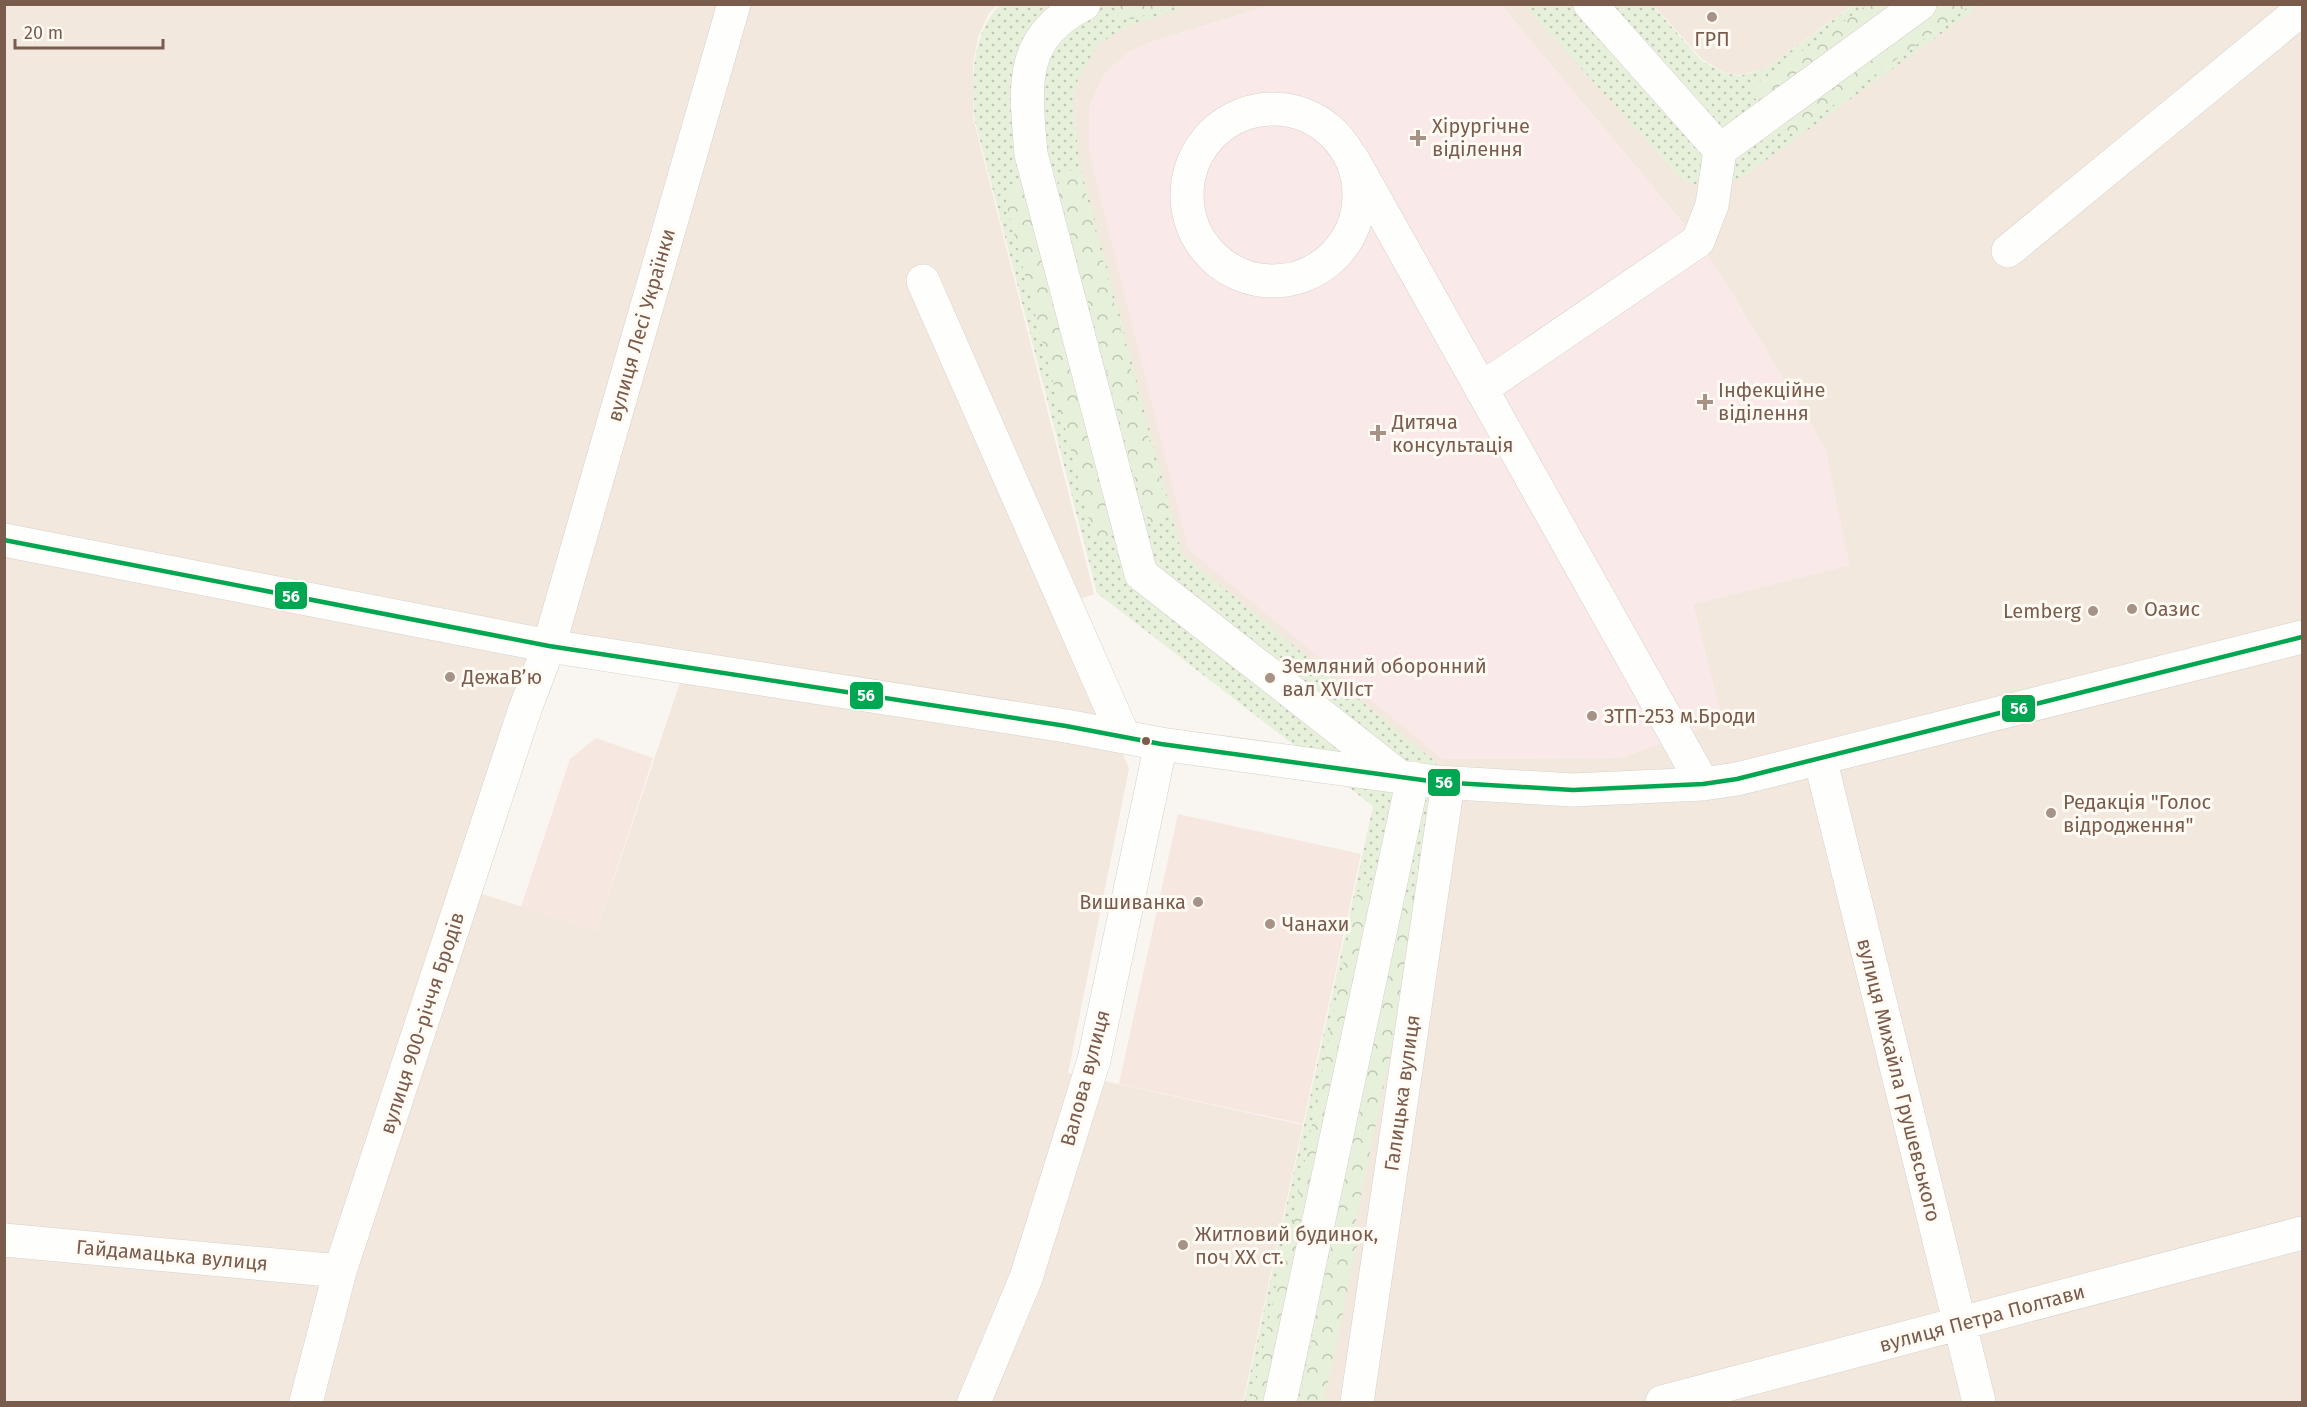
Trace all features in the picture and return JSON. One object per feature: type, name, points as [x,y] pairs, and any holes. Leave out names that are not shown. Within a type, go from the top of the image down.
[{"type":"street","name":"вулиця Лесі Українки","points":[[549,646],[734,4]]},
{"type":"street","points":[[1084,4],[1051,27],[1030,59],[1026,94],[1031,154],[1141,574],[1405,776]]},
{"type":"street","points":[[1590,4],[1720,150]]},
{"type":"street","points":[[1481,389],[1698,241],[1712,205],[1720,150],[1920,4]]},
{"type":"street","points":[[2008,251],[2302,9]]},
{"type":"street","points":[[1352,158],[1360,185],[1358,213],[1348,239],[1331,260],[1308,275],[1280,282],[1252,279],[1226,269],[1206,250],[1191,226],[1186,198],[1190,168],[1204,142],[1225,122],[1252,110],[1282,108],[1310,116],[1334,133],[1352,158],[1703,784]]},
{"type":"street","points":[[923,281],[1124,737]]},
{"type":"street","points":[[4,540],[549,646],[1161,744],[1448,783],[1573,790],[1703,784],[1737,779],[2302,637]]},
{"type":"street","name":"вулиця 900-річчя Бродів","points":[[306,1402],[340,1271],[525,709],[549,646]]},
{"type":"street","name":"Валова вулиця","points":[[974,1402],[1026,1278],[1094,1060],[1161,744]]},
{"type":"street","name":"вулиця Михайла Грушевського","points":[[1820,758],[1979,1402]]},
{"type":"street","points":[[1280,1402],[1405,776]]},
{"type":"street","name":"Галицька вулиця","points":[[1357,1402],[1448,783]]},
{"type":"street","name":"вулиця Петра Полтави","points":[[1662,1402],[2302,1233]]},
{"type":"street","name":"Гайдамацька вулиця","points":[[4,1240],[340,1271]]},
{"type":"shaded area","points":[[5,5],[734,5],[553,632],[738,5],[997,5],[989,13],[978,37],[973,63],[973,117],[1094,594],[1057,607],[1129,768],[1068,1073],[1303,1125],[1243,1402],[308,1402],[342,1272],[467,889],[596,931],[685,668],[549,647],[525,709],[340,1271],[306,1402],[5,1402]]},
{"type":"shaded area","points":[[1084,5],[1271,5],[1151,42],[1126,54],[1442,759],[1621,758],[1722,720],[1693,604],[1849,565],[1825,448],[1722,277],[1698,241],[1501,5],[1590,5],[1720,150],[1920,5],[2302,5],[2302,1402],[1306,1402],[1435,806],[1141,574],[1039,42]]},
{"type":"shaded area","points":[[1271,5],[1501,5],[1698,241],[1722,277],[1825,448],[1849,565],[1693,604],[1722,720],[1621,758],[1442,759],[1188,549],[1089,152],[1089,107],[1104,73],[1126,54],[1151,42]]},
{"type":"shaded area","points":[[1653,5],[1853,5],[1765,69],[1739,75],[1725,73],[1703,60]]},
{"type":"shaded area","points":[[596,738],[653,758],[596,931],[521,907],[570,759]]},
{"type":"shaded area","points":[[1178,814],[1361,854],[1303,1124],[1119,1084]]},
{"type":"green space","points":[[1114,4],[1178,5],[1132,19],[1119,18]]},
{"type":"green space","name":"Земляний оборонний вал XVIIст","points":[[1000,5],[1193,5],[1126,27],[1097,45],[1077,82],[1073,105],[1079,159],[1182,554],[1437,763],[1435,806],[1306,1402],[1244,1402],[1373,806],[1097,593],[974,117],[975,57],[983,29]]},
{"type":"green space","points":[[1524,5],[1652,5],[1702,61],[1724,73],[1739,76],[1765,69],[1854,5],[1981,5],[1744,176],[1720,185],[1706,186],[1681,179]]},
{"type":"green space","points":[[1867,5],[1910,5],[1763,105],[1753,97],[1754,85]]},
{"type":"green space","points":[[1929,5],[1971,5],[1799,130],[1787,132],[1777,124]]},
{"type":"green space","points":[[1071,170],[1081,175],[1166,505],[1163,523],[1151,523],[1144,513],[1058,188],[1060,176]]},
{"type":"green space","points":[[1018,185],[1029,190],[1113,531],[1109,538],[1098,539],[1091,527],[1006,203],[1007,192]]},
{"type":"green space","points":[[1377,883],[1278,1402],[1252,1402],[1286,1236],[1292,1226],[1357,894],[1364,884]]},
{"type":"green space","points":[[1415,897],[1421,906],[1353,1235],[1358,1241],[1324,1402],[1299,1402],[1402,898]]},
{"type":"transit line","name":"56","points":[[4,540],[549,646],[1066,726],[1161,744],[1437,782],[1573,790],[1703,784],[1737,779],[2302,637]]},
{"type":"place","name":"ГРП","points":[[1712,17]]},
{"type":"place","name":"Хірургічне віділення","points":[[1418,138]]},
{"type":"place","name":"Інфекційне віділення","points":[[1705,402]]},
{"type":"place","name":"Дитяча консультація","points":[[1378,433]]},
{"type":"place","name":"Оазис","points":[[2132,609]]},
{"type":"place","name":"Lemberg","points":[[2093,611]]},
{"type":"place","name":"ДежаВ’ю","points":[[450,677]]},
{"type":"place","name":"Земляний оборонний вал XVIIст","points":[[1270,678]]},
{"type":"place","name":"ЗТП-253 м.Броди","points":[[1592,716]]},
{"type":"place","name":"Редакція \"Голос відродження\"","points":[[2051,813]]},
{"type":"place","name":"Вишиванка","points":[[1198,902]]},
{"type":"place","name":"Чанахи","points":[[1270,924]]},
{"type":"place","name":"Житловий будинок, поч XX ст.","points":[[1183,1245]]}]
